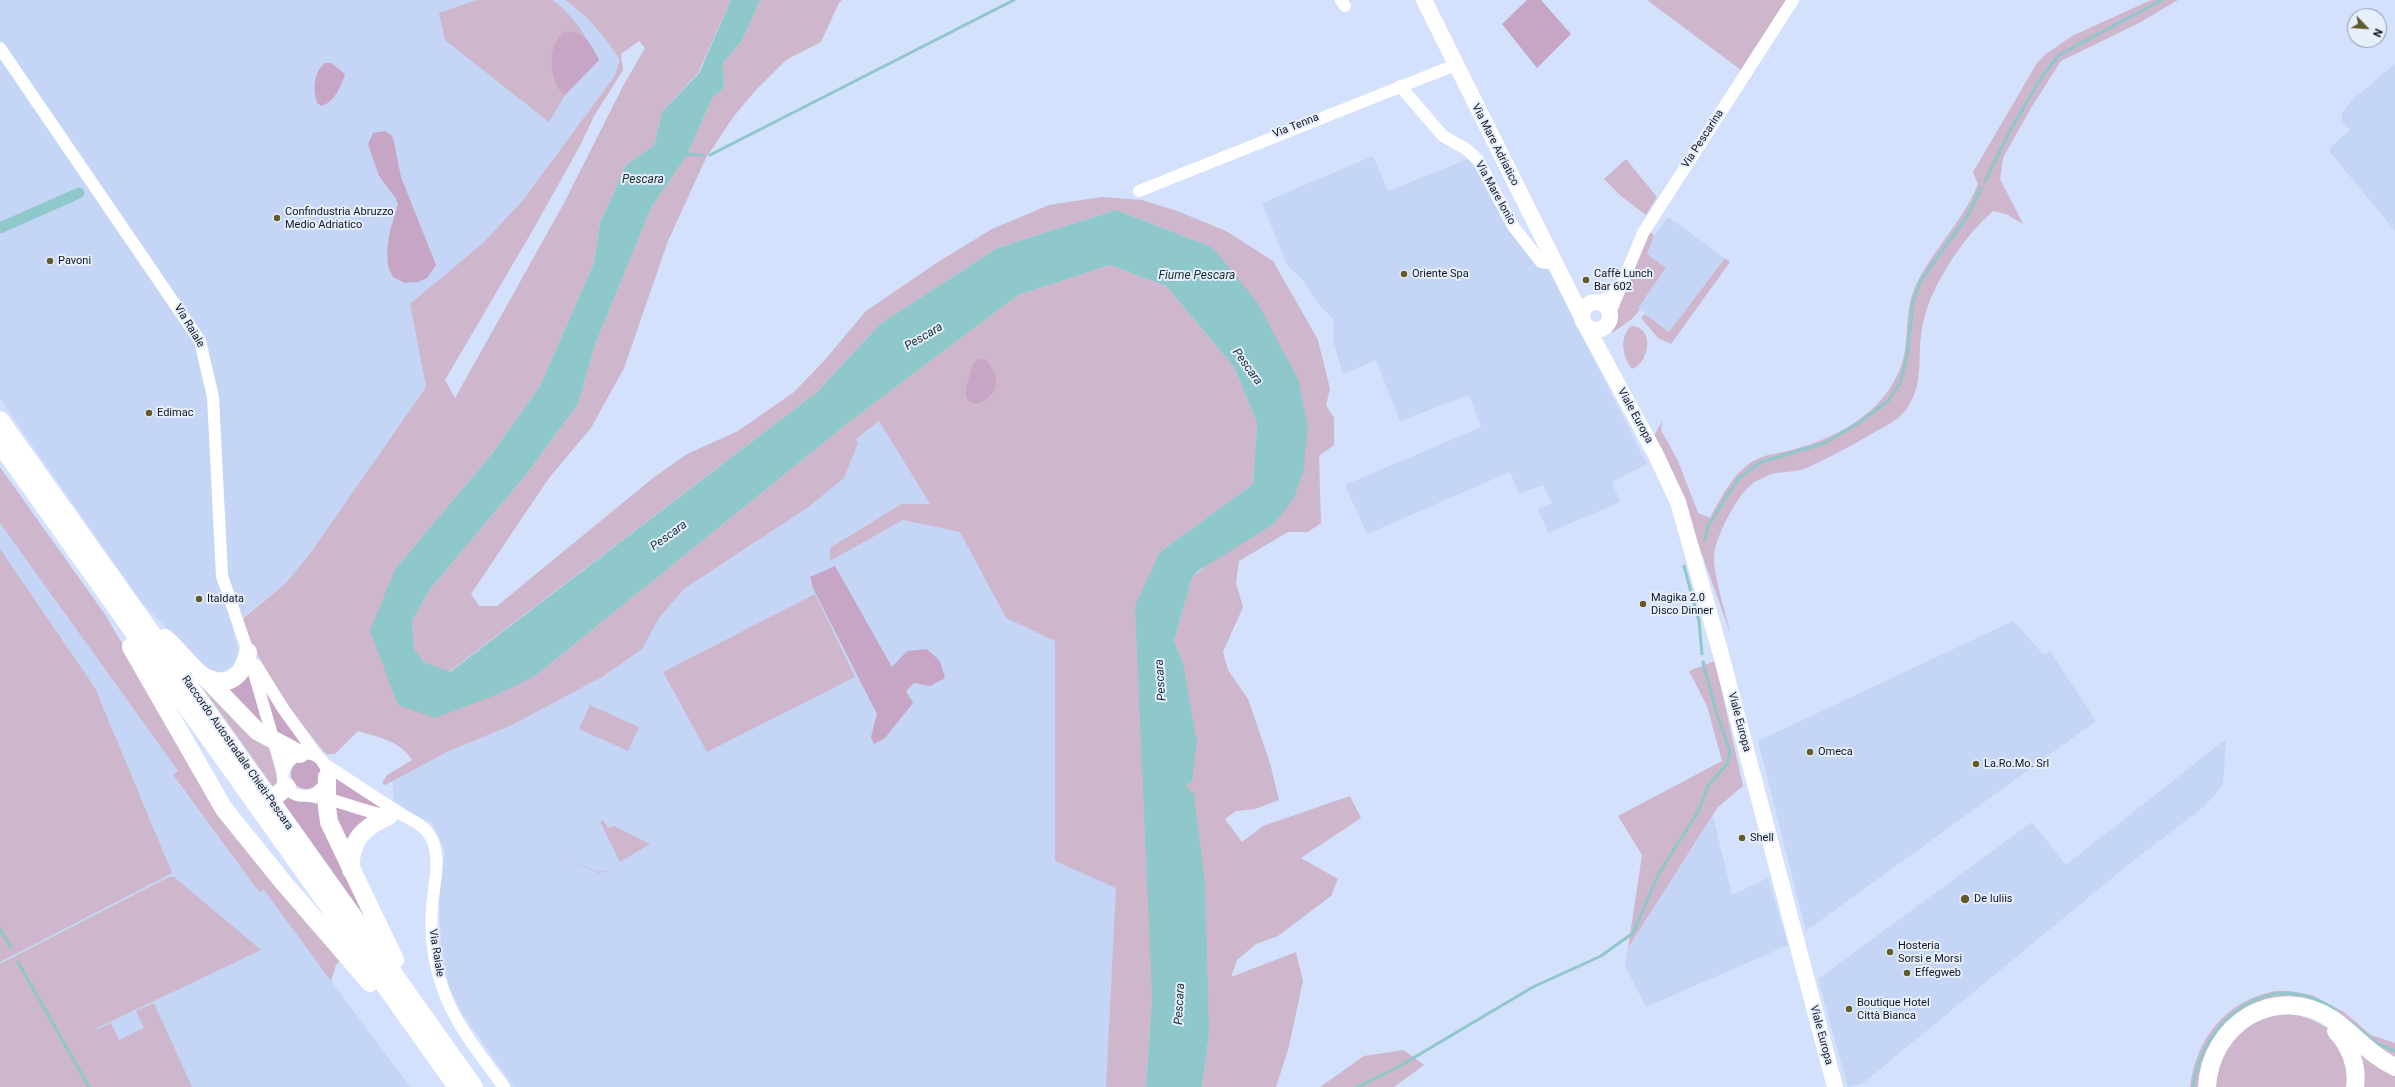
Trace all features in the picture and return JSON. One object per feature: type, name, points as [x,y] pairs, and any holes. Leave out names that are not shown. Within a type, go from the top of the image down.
[{"type":"highway","name":"Raccordo Autostradale Chieti-Pescara","points":[[0,420],[474,1087]]},
{"type":"highway","name":"Raccordo Autostradale Chieti-Pescara","points":[[0,444],[457,1087]]},
{"type":"highway","points":[[74,548],[79,569],[119,627],[224,809],[378,992],[425,1056],[445,1069]]},
{"type":"highway","points":[[149,629],[166,638],[257,731],[273,741],[300,754]]},
{"type":"highway","points":[[206,678],[227,680],[238,675],[246,664],[248,652]]},
{"type":"highway","points":[[323,766],[320,797],[329,822],[351,870],[397,964],[398,980]]},
{"type":"highway","points":[[237,825],[251,815]]},
{"type":"highway","points":[[351,870],[351,853],[358,837],[370,825],[397,816]]},
{"type":"highway","points":[[2207,1087],[2210,1064],[2215,1049],[2226,1033],[2241,1020],[2263,1009],[2282,1006],[2298,1007],[2331,1018],[2370,1052],[2395,1067]]},
{"type":"highway","points":[[2314,1012],[2335,1030],[2347,1046],[2355,1070],[2355,1087]]},
{"type":"main road","name":"Via Mare Adriatico","points":[[1424,0],[1584,322]]},
{"type":"main road","name":"Via Mare Adriatico","points":[[1568,289],[1581,300],[1593,303]]},
{"type":"main road","points":[[1593,303],[1604,305],[1609,318],[1604,328],[1596,330],[1584,322],[1584,310],[1593,303]]},
{"type":"main road","name":"Viale Europa","points":[[1609,318],[1607,346],[1610,370]]},
{"type":"main road","name":"Viale Europa","points":[[1584,322],[1661,464],[1678,502],[1720,651],[1835,1087]]},
{"type":"street","name":"Via Pescarina","points":[[1609,318],[1621,282],[1646,227],[1793,0]]},
{"type":"street","name":"Via Raiale","points":[[0,48],[200,341],[213,398],[222,576],[248,652],[273,741],[283,785]]},
{"type":"street","name":"Via Tenna","points":[[1139,191],[1455,65]]},
{"type":"street","name":"Via Mare Ionio","points":[[1400,86],[1443,136],[1466,149],[1478,160],[1516,231],[1541,262],[1556,264]]},
{"type":"street","name":"Via Pescarina","points":[[1593,303],[1611,296],[1621,282]]},
{"type":"street","name":"Via Raiale","points":[[248,652],[284,710],[323,766],[397,816]]},
{"type":"street","points":[[320,797],[298,796],[283,785],[289,760],[300,754],[306,753],[323,766]]},
{"type":"street","name":"Via Raiale","points":[[320,797],[397,816],[422,826],[434,842],[437,870],[431,928],[437,970],[442,987],[462,1027],[504,1087]]},
{"type":"shaded area","points":[[0,0],[565,0],[580,11],[606,38],[620,60],[614,77],[523,200],[483,243],[410,304],[426,387],[309,555],[284,585],[232,625],[239,653],[235,664],[220,673],[208,670],[142,603],[0,399]]},
{"type":"shaded area","points":[[477,0],[552,0],[567,12],[590,43],[599,60],[565,95],[549,122],[445,40],[439,13]]},
{"type":"shaded area","points":[[565,0],[731,0],[698,73],[662,112],[654,145],[626,165],[600,223],[594,263],[540,386],[491,455],[395,569],[398,705],[535,676],[848,423],[1018,295],[1110,265],[1166,286],[1234,367],[1257,423],[1253,484],[1160,552],[1152,997],[1146,1087],[1106,1087],[1116,888],[1055,861],[1055,641],[1006,618],[960,532],[903,520],[830,561],[830,548],[901,504],[930,504],[879,421],[856,439],[858,443],[844,478],[807,508],[684,589],[659,618],[642,649],[602,677],[512,725],[447,752],[385,785],[382,783],[387,775],[412,760],[407,754],[395,744],[374,735],[358,731],[335,754],[326,754],[289,706],[258,656],[241,620],[284,585],[309,555],[426,387],[410,304],[483,243],[523,200],[614,77],[620,60],[596,27]],"holes":[[[639,41],[645,48],[623,86],[563,205],[455,398],[445,380],[534,228],[581,144],[594,116],[623,70],[621,54]]]},
{"type":"shaded area","points":[[760,0],[842,0],[839,3],[821,42],[786,60],[755,91],[734,116],[706,158],[668,241],[624,368],[591,428],[549,478],[471,594],[479,606],[497,606],[653,478],[687,454],[738,431],[794,392],[823,362],[866,311],[938,262],[992,229],[1049,205],[1102,197],[1142,200],[1177,211],[1226,231],[1273,261],[1318,340],[1330,389],[1326,405],[1334,418],[1334,445],[1319,456],[1321,523],[1308,532],[1288,532],[1239,561],[1236,583],[1243,607],[1223,652],[1228,670],[1248,699],[1270,763],[1279,800],[1255,809],[1236,811],[1225,819],[1242,842],[1263,826],[1350,796],[1361,818],[1301,858],[1338,879],[1331,896],[1278,936],[1256,944],[1237,960],[1231,977],[1296,952],[1303,981],[1288,1050],[1276,1087],[1202,1087],[1209,1035],[1185,785],[1183,663],[1174,641],[1192,577],[1294,498],[1212,247],[1116,210],[997,248],[880,324],[817,392],[449,672],[424,662],[414,650],[412,621],[430,589],[525,476],[578,404],[595,345],[651,208],[687,155],[712,98],[724,88],[723,63],[743,39]]},
{"type":"shaded area","points":[[1527,0],[1541,0],[1571,34],[1537,68],[1502,24]]},
{"type":"shaded area","points":[[1647,0],[1786,0],[1741,70]]},
{"type":"shaded area","points":[[2151,0],[2178,0],[2139,23],[2061,61],[2031,108],[2003,158],[2000,179],[2023,224],[2006,214],[1993,211],[1970,235],[1948,265],[1931,297],[1922,329],[1917,387],[1914,396],[1905,411],[1890,424],[1820,462],[1804,469],[1769,475],[1756,481],[1746,489],[1734,506],[1723,527],[1714,555],[1718,583],[1731,635],[1683,502],[1653,438],[1662,421],[1661,430],[1678,461],[1698,513],[1710,518],[1737,474],[1753,461],[1765,456],[1788,451],[1821,440],[1843,430],[1863,417],[1889,390],[1901,367],[1905,350],[1910,302],[1915,287],[1930,261],[1972,198],[1978,184],[1973,172],[2037,63],[2046,54],[2072,36]]},
{"type":"shaded area","points":[[566,31],[579,34],[587,40],[599,60],[565,95],[554,80],[552,58],[555,44]]},
{"type":"shaded area","points":[[325,63],[331,63],[345,74],[342,84],[334,97],[327,104],[322,106],[317,103],[315,82],[318,72]]},
{"type":"shaded area","points":[[2395,64],[2395,231],[2330,152],[2330,148],[2350,130],[2342,121],[2342,113],[2352,100]]},
{"type":"shaded area","points":[[385,131],[392,136],[401,177],[436,265],[427,278],[418,282],[405,283],[393,277],[388,266],[387,250],[390,231],[398,204],[395,197],[379,176],[368,144],[373,133]]},
{"type":"shaded area","points":[[1373,156],[1388,191],[1468,159],[1550,273],[1647,464],[1612,482],[1620,502],[1548,533],[1538,509],[1552,503],[1543,485],[1519,494],[1510,472],[1367,534],[1345,485],[1481,427],[1469,395],[1400,421],[1376,360],[1343,374],[1333,341],[1334,320],[1318,304],[1303,280],[1287,265],[1262,203]]},
{"type":"shaded area","points":[[1626,159],[1657,197],[1646,215],[1621,196],[1604,179]]},
{"type":"shaded area","points":[[1668,217],[1725,258],[1669,332],[1638,308],[1666,268],[1646,254],[1654,235]]},
{"type":"shaded area","points":[[1649,231],[1654,235],[1647,254],[1666,268],[1638,308],[1640,310],[1632,319],[1612,333],[1618,305]]},
{"type":"shaded area","points":[[1725,258],[1730,262],[1671,344],[1658,338],[1641,318],[1645,314],[1669,332]]},
{"type":"shaded area","points":[[1631,326],[1639,328],[1644,332],[1647,338],[1646,353],[1638,365],[1632,369],[1626,358],[1623,347],[1623,341]]},
{"type":"shaded area","points":[[979,359],[985,359],[990,366],[996,379],[996,385],[990,396],[976,404],[968,400],[966,397],[966,390],[972,367]]},
{"type":"shaded area","points":[[879,421],[930,504],[901,504],[847,537],[830,561],[903,520],[960,532],[1006,618],[1055,641],[1055,861],[1117,888],[1106,1087],[514,1087],[462,1013],[449,987],[441,947],[439,898],[445,851],[432,823],[419,818],[394,800],[392,780],[447,752],[512,725],[602,677],[641,649],[659,618],[684,589],[758,541],[856,439]]},
{"type":"shaded area","points":[[0,467],[104,613],[157,702],[342,958],[336,965],[331,981],[264,890],[259,892],[173,775],[178,771],[0,523]]},
{"type":"shaded area","points":[[0,523],[178,771],[173,776],[259,892],[264,890],[410,1087],[0,1087]]},
{"type":"shaded area","points":[[0,549],[95,688],[172,873],[0,962]]},
{"type":"shaded area","points":[[835,566],[892,667],[907,651],[927,649],[940,661],[945,678],[930,686],[914,683],[906,691],[913,703],[885,738],[874,744],[871,737],[877,714],[813,588],[810,577]]},
{"type":"shaded area","points":[[815,594],[855,677],[707,752],[663,672]]},
{"type":"shaded area","points":[[2013,621],[2044,655],[2050,651],[2096,721],[1806,931],[1758,741]]},
{"type":"shaded area","points":[[1715,661],[1743,786],[1718,807],[1628,948],[1642,855],[1618,816],[1722,761],[1707,706],[1689,671]]},
{"type":"shaded area","points":[[187,666],[268,744],[278,780],[274,788]]},
{"type":"shaded area","points":[[248,668],[266,732],[224,685]]},
{"type":"shaded area","points":[[260,680],[310,749],[277,737]]},
{"type":"shaded area","points":[[590,705],[639,727],[628,751],[579,729]]},
{"type":"shaded area","points":[[2226,739],[2223,785],[2205,806],[2134,860],[1862,1084],[1848,1087],[1818,979],[2032,822],[2066,865]]},
{"type":"shaded area","points":[[306,759],[312,760],[320,768],[320,780],[312,788],[306,789],[300,788],[292,780],[291,774],[292,768],[300,760]]},
{"type":"shaded area","points":[[333,772],[388,811],[333,794]]},
{"type":"shaded area","points":[[287,797],[321,805],[365,917],[283,802]]},
{"type":"shaded area","points":[[331,806],[377,816],[349,846]]},
{"type":"shaded area","points":[[1713,816],[1732,895],[1768,878],[1788,945],[1646,1007],[1625,966],[1628,948]]},
{"type":"shaded area","points":[[603,820],[608,828],[614,826],[650,844],[620,862],[600,822]]},
{"type":"shaded area","points":[[562,858],[599,872],[618,868],[599,873]]},
{"type":"shaded area","points":[[169,877],[174,877],[261,950],[95,1029],[96,1030],[111,1023],[119,1040],[144,1028],[136,1011],[154,1003],[192,1087],[0,1087],[0,964]]},
{"type":"shaded area","points":[[2275,991],[2290,991],[2312,995],[2344,1012],[2371,1035],[2395,1043],[2395,1061],[2302,1003],[2216,1035],[2204,1058],[2199,1087],[2190,1087],[2193,1070],[2199,1053],[2206,1038],[2216,1025],[2241,1003],[2257,996]]},
{"type":"shaded area","points":[[2291,1014],[2308,1018],[2324,1026],[2337,1037],[2346,1052],[2350,1069],[2351,1087],[2215,1087],[2218,1071],[2223,1057],[2238,1034],[2248,1026],[2261,1020]]},
{"type":"shaded area","points":[[1404,1050],[1424,1065],[1394,1087],[1320,1087],[1364,1056]]},
{"type":"shaded area","points":[[2362,1054],[2395,1074],[2395,1087],[2360,1087],[2360,1057]]},
{"type":"water","name":"Fiume Pescara","points":[[731,0],[760,0],[743,39],[723,63],[724,88],[712,98],[687,155],[651,208],[595,345],[578,404],[525,476],[430,589],[412,621],[414,649],[424,662],[450,672],[817,392],[880,324],[997,248],[1116,210],[1212,247],[1257,302],[1299,381],[1308,430],[1303,473],[1294,498],[1274,524],[1198,571],[1192,577],[1174,641],[1183,663],[1197,742],[1192,782],[1185,785],[1194,794],[1205,883],[1209,1035],[1202,1087],[1146,1087],[1152,997],[1135,606],[1160,552],[1253,484],[1257,423],[1234,367],[1166,286],[1110,265],[1018,295],[848,423],[535,676],[496,695],[435,718],[398,705],[370,631],[395,569],[491,455],[540,386],[594,263],[600,223],[626,165],[654,145],[662,112],[699,73]]},
{"type":"waterway","points":[[710,155],[1014,0]]},
{"type":"waterway","points":[[1985,181],[2011,129],[2043,75],[2059,55],[2162,0]]},
{"type":"waterway","points":[[684,154],[704,155]]},
{"type":"waterway","points":[[1705,540],[1708,526],[1738,479],[1761,462],[1825,443],[1857,424],[1888,401],[1900,383],[1907,356],[1913,302],[1921,280],[1968,215],[1981,188]]},
{"type":"waterway","points":[[0,228],[79,193]]},
{"type":"waterway","points":[[1684,566],[1699,621],[1702,654]]},
{"type":"waterway","points":[[1357,1087],[1398,1067],[1533,987],[1601,956],[1633,933],[1658,875],[1699,810],[1708,786],[1727,764],[1730,751],[1716,711],[1703,662]]},
{"type":"waterway","points":[[0,929],[11,948]]},
{"type":"waterway","points":[[18,962],[89,1087]]},
{"type":"waterway","points":[[2193,1087],[2199,1062],[2211,1039],[2226,1020],[2244,1006],[2265,996],[2288,993],[2312,998],[2336,1011]]},
{"type":"waterway","points":[[2350,1022],[2376,1043],[2395,1051]]},
{"type":"place","name":"Confindustria Abruzzo Medio Adriatico","points":[[277,218]]},
{"type":"place","name":"Pavoni","points":[[50,261]]},
{"type":"place","name":"Oriente Spa","points":[[1404,274]]},
{"type":"place","name":"Caffè Lunch Bar 602","points":[[1586,280]]},
{"type":"place","name":"Edimac","points":[[149,413]]},
{"type":"place","name":"Italdata","points":[[199,599]]},
{"type":"place","name":"Magika 2.0 Disco Dinner","points":[[1643,604]]},
{"type":"place","name":"Omeca","points":[[1810,752]]},
{"type":"place","name":"La.Ro.Mo. Srl","points":[[1976,764]]},
{"type":"place","name":"Shell","points":[[1742,838]]},
{"type":"place","name":"De Iuliis","points":[[1965,899]]},
{"type":"place","name":"Hosteria Sorsi e Morsi","points":[[1890,952]]},
{"type":"place","name":"Effegweb","points":[[1907,973]]},
{"type":"place","name":"Boutique Hotel Città Bianca","points":[[1849,1009]]},
{"type":"water label","name":"Pescara","points":[[643,180]]},
{"type":"water label","name":"Pescara","points":[[924,337]]},
{"type":"water label","name":"Pescara","points":[[1247,367]]},
{"type":"water label","name":"Pescara","points":[[669,536]]},
{"type":"water label","name":"Pescara","points":[[1161,680]]},
{"type":"water label","name":"Pescara","points":[[1180,1004]]}]
